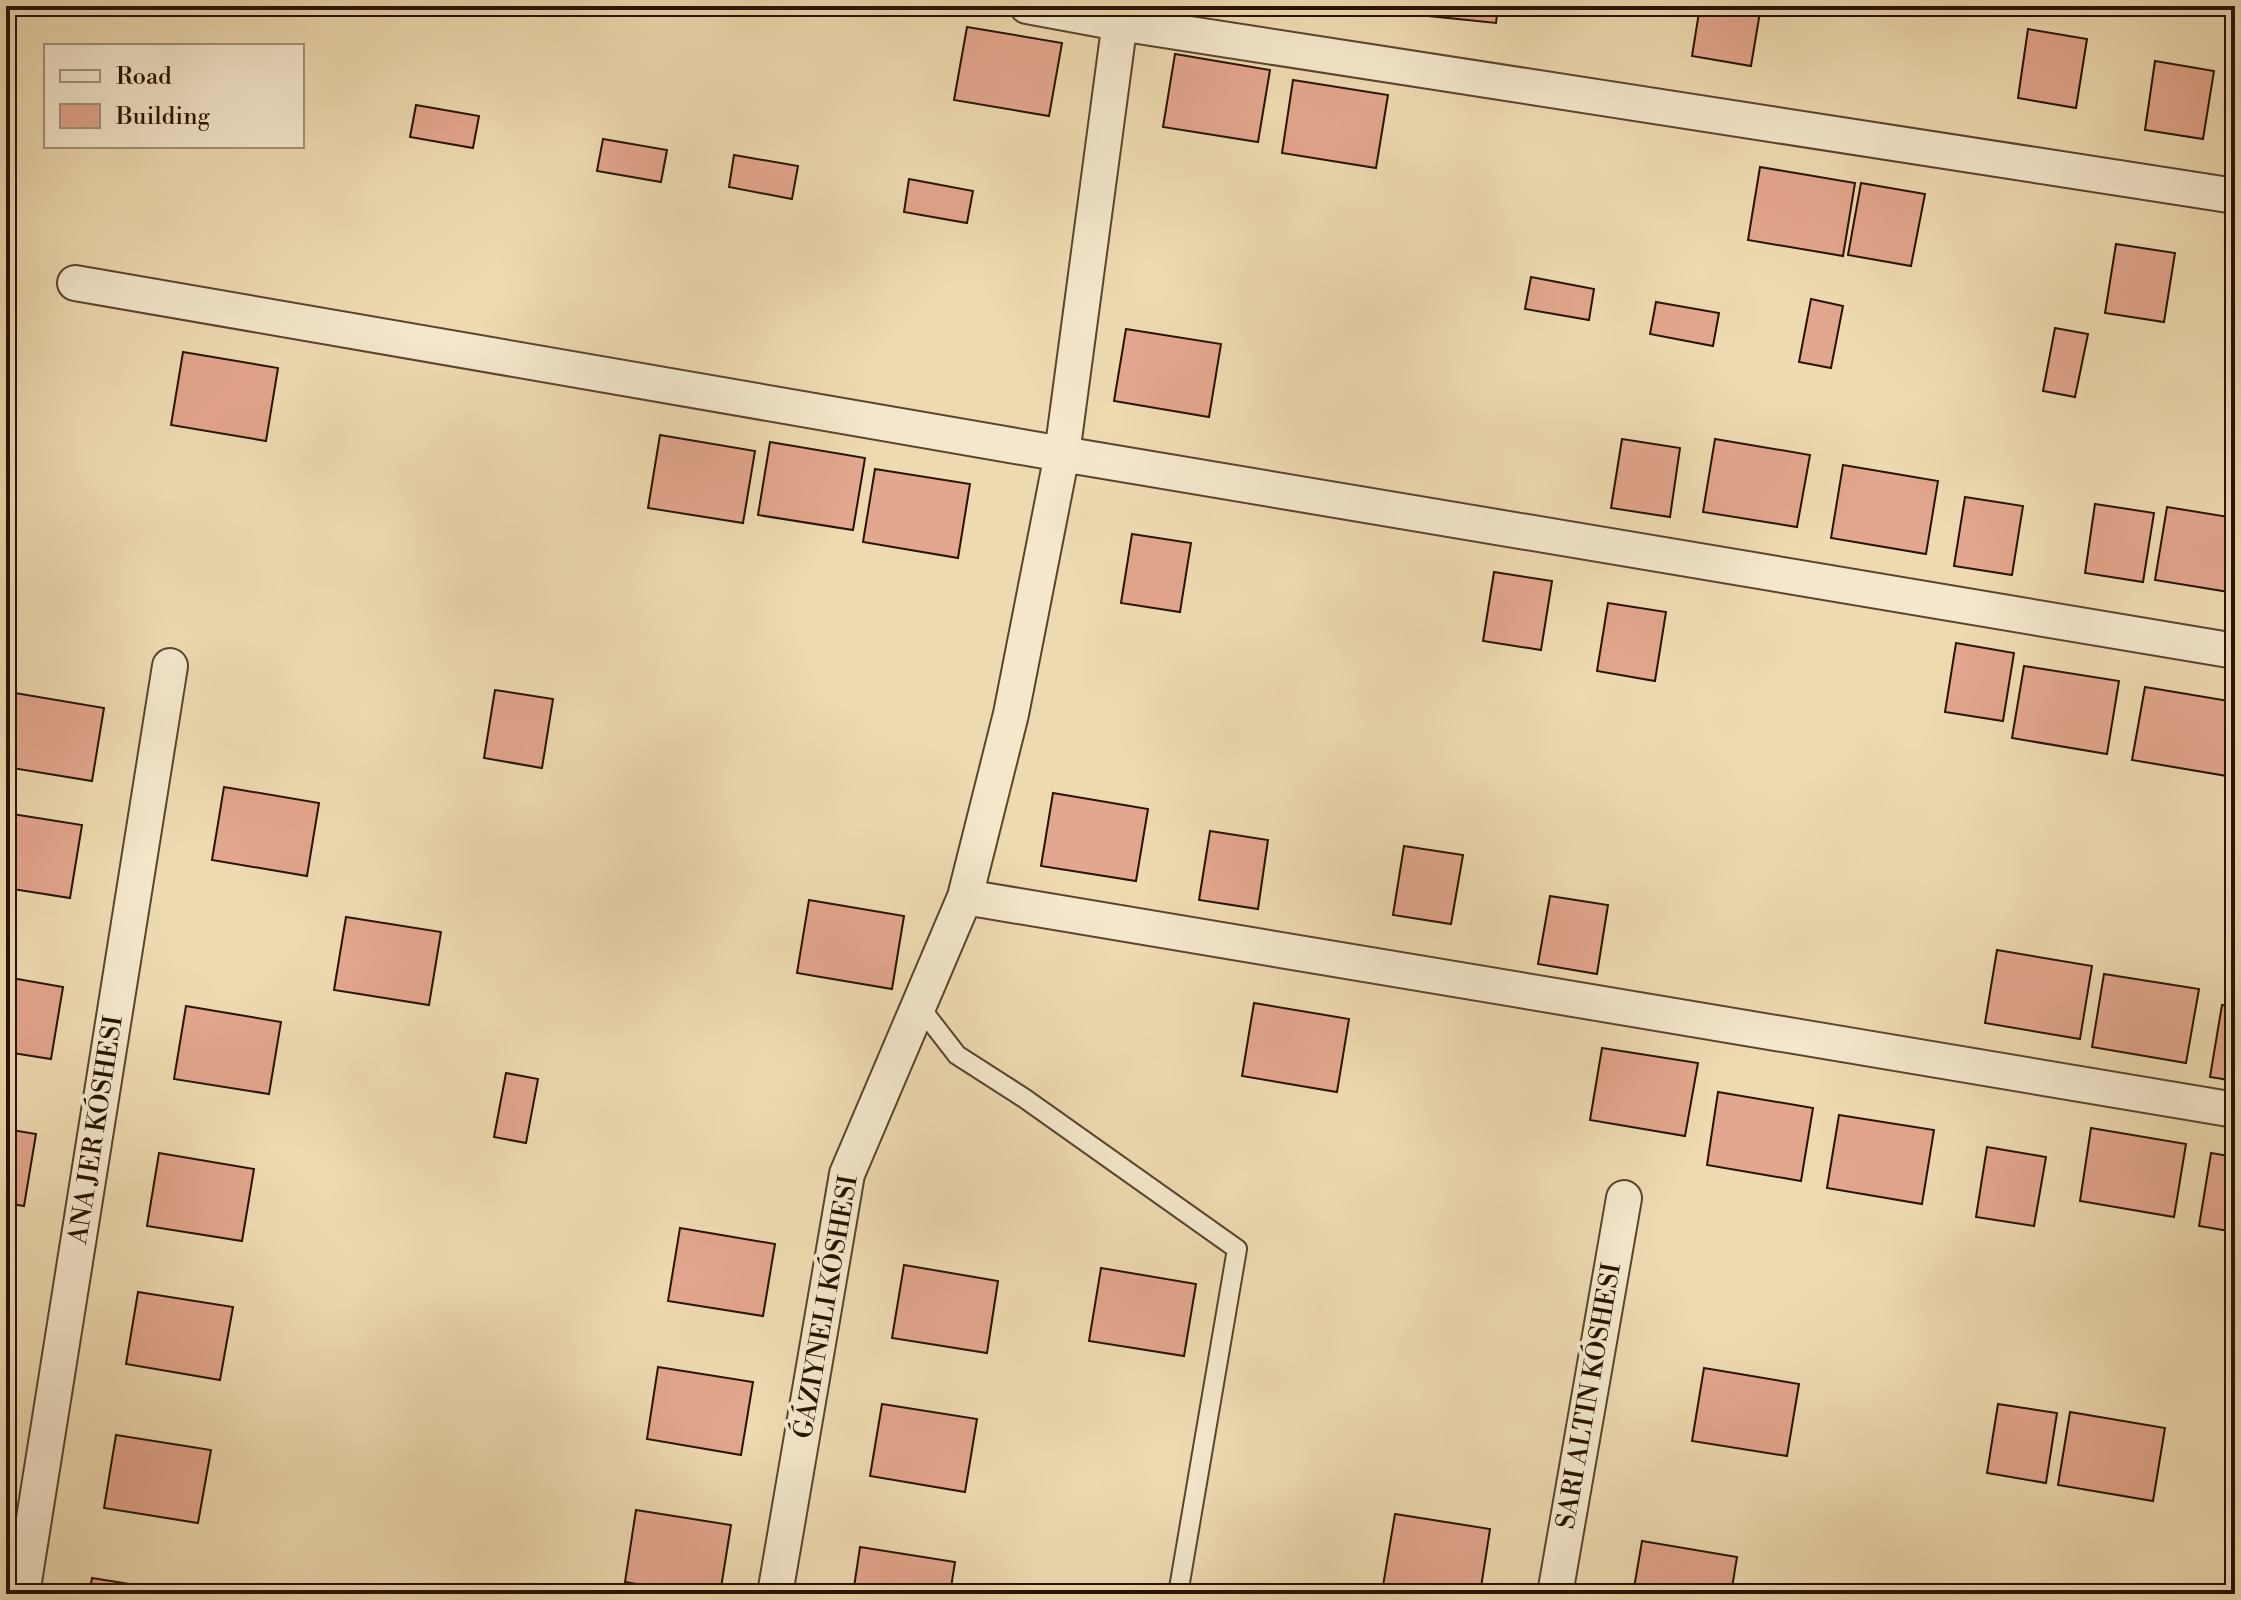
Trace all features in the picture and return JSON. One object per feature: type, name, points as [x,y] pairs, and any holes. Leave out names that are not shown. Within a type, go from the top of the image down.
[{"type":"street","points":[[1027,6],[1120,14],[2235,196]]},
{"type":"street","name":"ǴÁZIYNELI KÓSHESI","points":[[775,1594],[847,1174],[965,897],[1011,714],[1062,454],[1120,14]]},
{"type":"street","points":[[75,283],[1062,454],[2235,651]]},
{"type":"street","name":"ANA JER KÓSHESI","points":[[22,1594],[170,666]]},
{"type":"street","points":[[965,897],[2235,1110]]},
{"type":"street","points":[[1555,1594],[1624,1198]]},
{"type":"lane","points":[[919,1006],[957,1055],[1024,1098],[1237,1249],[1178,1594]]},
{"type":"building","points":[[1430,6],[1498,6],[1496,23],[1429,16]]},
{"type":"building","points":[[1700,6],[1761,6],[1751,66],[1692,56]]},
{"type":"building","points":[[967,27],[1062,43],[1049,116],[954,100]]},
{"type":"building","points":[[2028,29],[2087,39],[2076,108],[2018,98]]},
{"type":"building","points":[[1175,54],[1270,70],[1258,142],[1163,127]]},
{"type":"building","points":[[2155,61],[2214,71],[2203,139],[2145,130]]},
{"type":"building","points":[[1293,80],[1388,95],[1376,168],[1282,153]]},
{"type":"building","points":[[416,105],[479,116],[473,148],[410,137]]},
{"type":"building","points":[[603,139],[667,150],[661,182],[597,171]]},
{"type":"building","points":[[734,155],[798,166],[792,199],[729,187]]},
{"type":"building","points":[[1760,167],[1855,183],[1843,256],[1748,240]]},
{"type":"building","points":[[909,179],[973,191],[967,223],[904,212]]},
{"type":"building","points":[[1861,183],[1925,194],[1911,266],[1848,255]]},
{"type":"building","points":[[2116,244],[2175,253],[2164,322],[2105,313]]},
{"type":"building","points":[[1531,277],[1594,289],[1589,320],[1525,309]]},
{"type":"building","points":[[1811,299],[1843,306],[1831,368],[1799,362]]},
{"type":"building","points":[[1656,302],[1719,313],[1713,346],[1650,334]]},
{"type":"building","points":[[2055,328],[2088,334],[2075,397],[2043,391]]},
{"type":"building","points":[[1126,329],[1221,344],[1209,417],[1114,401]]},
{"type":"building","points":[[183,352],[278,368],[266,441],[171,425]]},
{"type":"building","points":[[660,435],[755,451],[743,523],[648,508]]},
{"type":"building","points":[[1622,439],[1680,448],[1670,517],[1611,508]]},
{"type":"building","points":[[1715,439],[1810,455],[1797,527],[1703,512]]},
{"type":"building","points":[[770,442],[865,458],[853,530],[758,515]]},
{"type":"building","points":[[1843,465],[1938,481],[1926,554],[1831,538]]},
{"type":"building","points":[[875,469],[970,484],[958,558],[863,542]]},
{"type":"building","points":[[1965,497],[2023,506],[2012,575],[1954,566]]},
{"type":"building","points":[[2095,504],[2154,513],[2143,582],[2085,573]]},
{"type":"building","points":[[2167,507],[2235,518],[2235,593],[2155,580]]},
{"type":"building","points":[[1132,534],[1191,543],[1180,612],[1121,603]]},
{"type":"building","points":[[1494,572],[1552,581],[1541,650],[1483,641]]},
{"type":"building","points":[[1608,603],[1666,612],[1655,681],[1597,671]]},
{"type":"building","points":[[1956,643],[2014,653],[2003,721],[1945,712]]},
{"type":"building","points":[[2024,666],[2119,681],[2107,754],[2012,738]]},
{"type":"building","points":[[2145,687],[2235,702],[2235,729],[2227,776],[2132,760]]},
{"type":"building","points":[[495,690],[553,699],[542,768],[484,758]]},
{"type":"building","points":[[9,692],[104,708],[92,781],[6,767]]},
{"type":"building","points":[[224,787],[319,803],[307,876],[212,860]]},
{"type":"building","points":[[1053,793],[1148,809],[1136,881],[1041,866]]},
{"type":"building","points":[[6,813],[82,825],[70,898],[6,888]]},
{"type":"building","points":[[1210,831],[1268,840],[1258,909],[1199,900]]},
{"type":"building","points":[[1404,846],[1463,855],[1451,924],[1393,915]]},
{"type":"building","points":[[1550,896],[1608,905],[1597,974],[1538,964]]},
{"type":"building","points":[[809,900],[904,916],[892,989],[797,973]]},
{"type":"building","points":[[346,917],[441,932],[429,1005],[334,990]]},
{"type":"building","points":[[1997,950],[2092,966],[2080,1039],[1985,1023]]},
{"type":"building","points":[[2104,974],[2199,989],[2186,1063],[2092,1047]]},
{"type":"building","points":[[6,977],[63,987],[51,1059],[6,1052]]},
{"type":"building","points":[[1254,1003],[1349,1019],[1337,1092],[1242,1076]]},
{"type":"building","points":[[2222,1005],[2235,1007],[2235,1081],[2210,1077]]},
{"type":"building","points":[[186,1006],[281,1022],[269,1094],[174,1079]]},
{"type":"building","points":[[1602,1048],[1698,1063],[1685,1136],[1590,1120]]},
{"type":"building","points":[[506,1073],[538,1079],[526,1143],[494,1137]]},
{"type":"building","points":[[1718,1092],[1813,1108],[1801,1181],[1707,1165]]},
{"type":"building","points":[[1839,1115],[1934,1130],[1922,1204],[1827,1188]]},
{"type":"building","points":[[2091,1128],[2186,1144],[2174,1217],[2080,1201]]},
{"type":"building","points":[[6,1129],[36,1134],[24,1206],[6,1203]]},
{"type":"building","points":[[1987,1147],[2046,1157],[2034,1226],[1976,1217]]},
{"type":"building","points":[[159,1153],[254,1169],[242,1241],[147,1226]]},
{"type":"building","points":[[2211,1153],[2235,1157],[2235,1232],[2199,1226]]},
{"type":"building","points":[[680,1228],[775,1244],[763,1316],[668,1301]]},
{"type":"building","points":[[904,1265],[998,1281],[987,1353],[892,1338]]},
{"type":"building","points":[[1101,1268],[1196,1284],[1184,1356],[1089,1341]]},
{"type":"building","points":[[6,1271],[14,1272],[6,1323]]},
{"type":"building","points":[[138,1292],[233,1307],[220,1380],[126,1364]]},
{"type":"building","points":[[658,1367],[753,1382],[741,1455],[647,1439]]},
{"type":"building","points":[[1704,1368],[1799,1384],[1787,1456],[1692,1441]]},
{"type":"building","points":[[882,1404],[977,1419],[965,1492],[870,1476]]},
{"type":"building","points":[[1998,1404],[2057,1413],[2046,1483],[1987,1473]]},
{"type":"building","points":[[2070,1412],[2165,1428],[2153,1501],[2058,1485]]},
{"type":"building","points":[[116,1435],[211,1450],[198,1523],[104,1508]]},
{"type":"building","points":[[636,1510],[731,1525],[720,1594],[694,1594],[625,1582]]},
{"type":"building","points":[[1395,1514],[1490,1529],[1480,1594],[1428,1594],[1383,1586]]},
{"type":"building","points":[[1642,1541],[1737,1557],[1731,1594],[1633,1594]]},
{"type":"building","points":[[860,1547],[955,1562],[950,1594],[853,1594]]},
{"type":"building","points":[[92,1578],[186,1593],[186,1594],[89,1594]]}]
